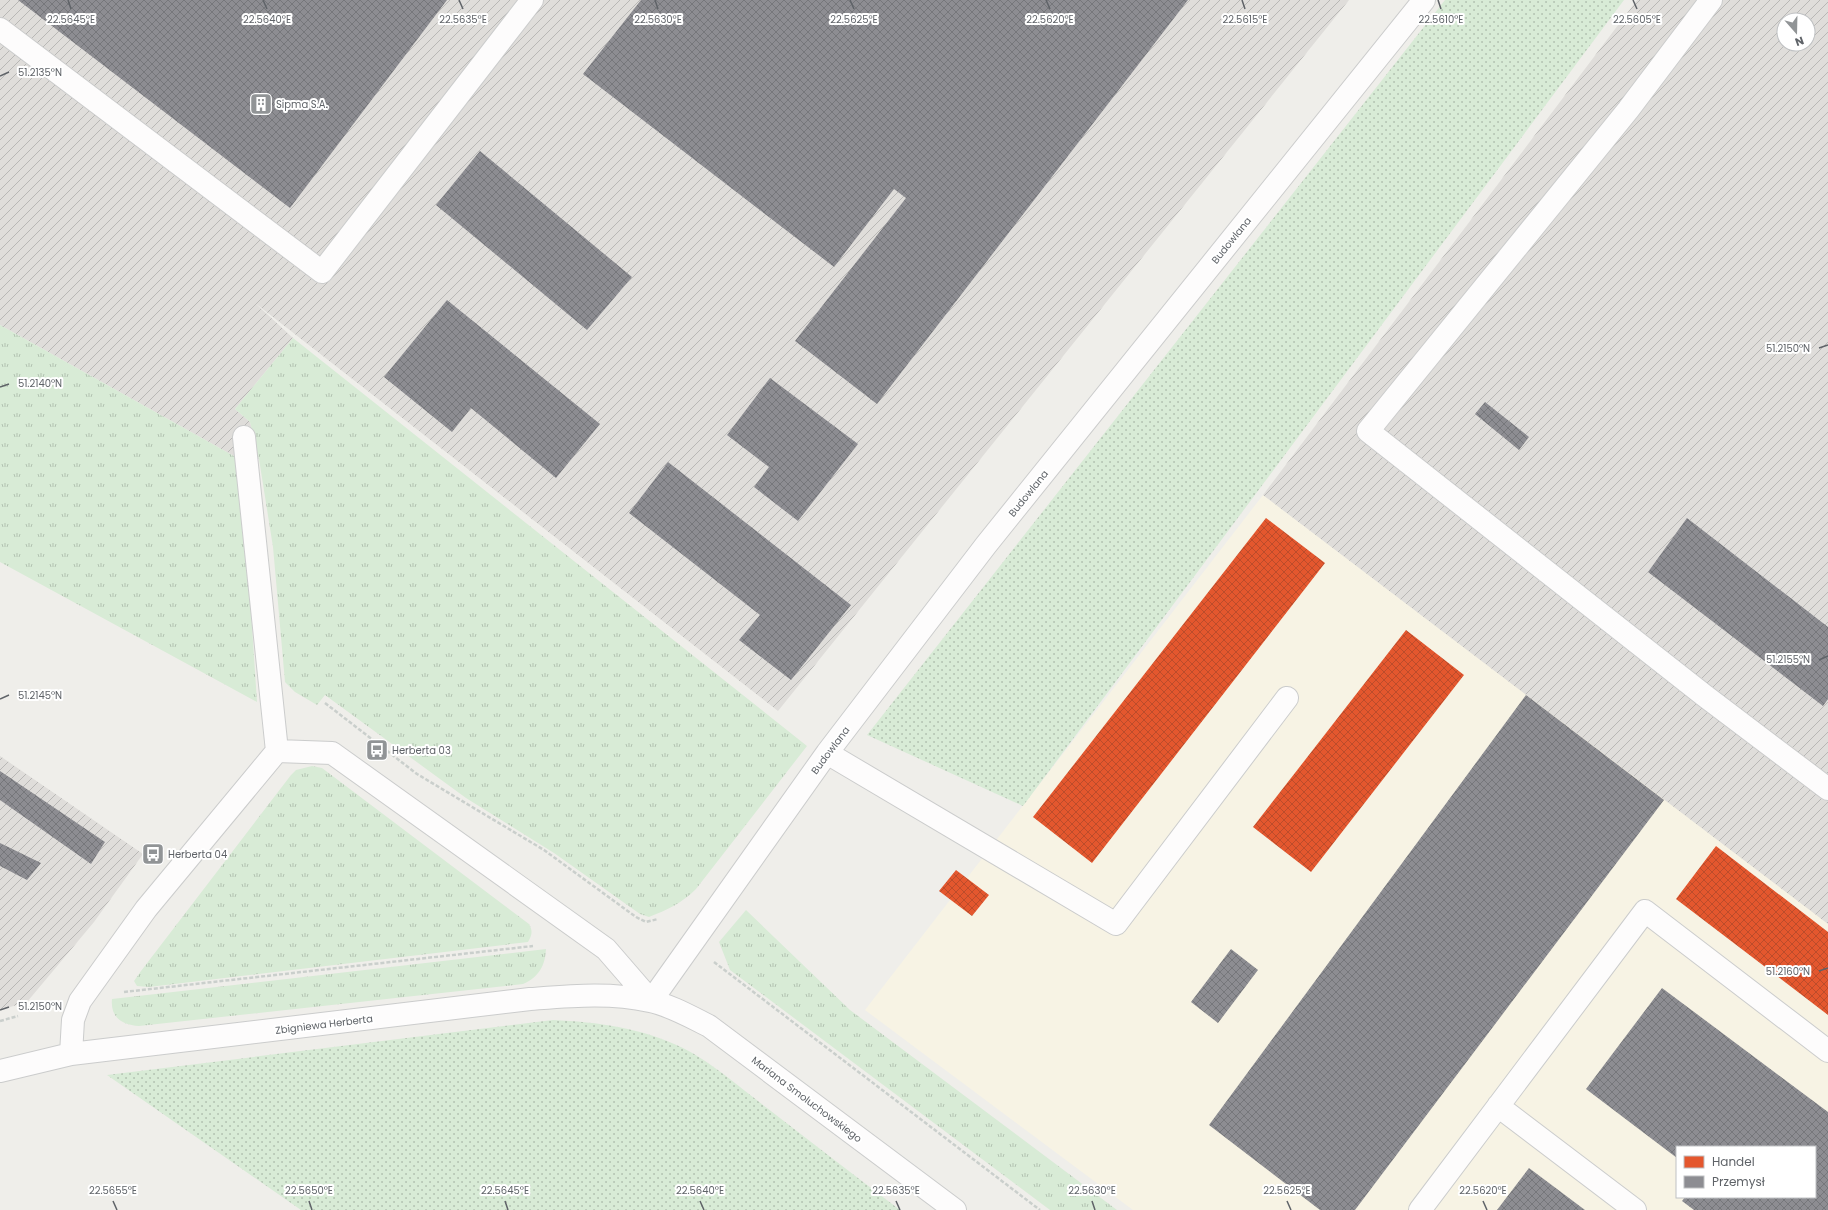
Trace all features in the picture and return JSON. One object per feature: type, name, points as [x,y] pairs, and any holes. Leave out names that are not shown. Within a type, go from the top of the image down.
[{"type":"street","points":[[0,29],[322,272],[532,0]]},
{"type":"street","name":"Budowlana","points":[[651,1001],[827,753],[986,545],[1424,0]]},
{"type":"street","points":[[1711,0],[1628,110],[1368,431],[1705,696],[1828,789]]},
{"type":"street","points":[[71,1054],[73,1020],[80,1001],[146,908],[277,751],[244,437]]},
{"type":"street","points":[[827,753],[1116,924],[1287,698]]},
{"type":"street","points":[[277,751],[332,753],[606,949],[651,1001]]},
{"type":"street","points":[[1420,1210],[1645,911],[1828,1051]]},
{"type":"street","name":"Zbigniewa Herberta","points":[[0,1071],[71,1054],[581,994],[651,1001]]},
{"type":"street","name":"Mariana Smoluchowskiego","points":[[651,1001],[678,1011],[709,1026],[955,1210]]},
{"type":"street","points":[[1498,1106],[1635,1210]]},
{"type":"path","points":[[325,703],[417,774],[544,850],[636,917],[646,922],[658,919]]},
{"type":"path","points":[[117,993],[533,946]]},
{"type":"path","points":[[714,962],[1040,1210]]},
{"type":"path","points":[[0,1021],[18,1016]]},
{"type":"shaded area","points":[[0,0],[1349,0],[778,711],[255,303],[293,338],[235,409],[250,422],[259,459],[241,460],[0,325]]},
{"type":"shaded area","points":[[1637,0],[1828,0],[1828,924],[1263,495]]},
{"type":"shaded area","points":[[1263,495],[1828,923],[1828,1210],[1133,1210],[865,1010]]},
{"type":"shaded area","points":[[0,756],[143,854],[94,922],[27,1002],[0,1010]]},
{"type":"green space","points":[[1445,0],[1624,0],[1023,806],[867,735]]},
{"type":"green space","points":[[0,325],[241,460],[257,702],[0,562]]},
{"type":"green space","points":[[293,338],[807,746],[696,889],[680,902],[649,917],[640,914],[554,853],[466,798],[325,695],[317,705],[295,692],[285,682],[273,547],[259,459],[250,422],[235,409]]},
{"type":"green space","points":[[312,766],[322,768],[529,924],[532,933],[528,942],[149,987],[137,986],[134,981],[141,971],[291,775],[296,770]]},
{"type":"green space","points":[[746,910],[850,1010],[1117,1210],[1050,1210],[730,970],[719,942]]},
{"type":"green space","points":[[546,949],[543,966],[533,978],[523,984],[139,1026],[127,1024],[118,1019],[113,1011],[112,1005],[112,999]]},
{"type":"green space","points":[[553,1020],[586,1022],[620,1027],[652,1035],[694,1054],[726,1076],[900,1210],[301,1210],[107,1075]]},
{"type":"building: Handel","points":[[1266,518],[1325,563],[1092,863],[1033,817]]},
{"type":"building: Handel","points":[[1406,630],[1464,675],[1311,872],[1253,827]]},
{"type":"building: Handel","points":[[1716,846],[1828,932],[1828,1015],[1676,899]]},
{"type":"building: Handel","points":[[956,870],[989,895],[972,916],[939,891]]},
{"type":"building: Przemysł","name":"Sipma S.A.","points":[[18,0],[447,0],[290,208]]},
{"type":"building: Przemysł","points":[[641,0],[1188,0],[877,404],[795,341],[906,198],[894,189],[834,267],[583,74]]},
{"type":"building: Przemysł","points":[[480,151],[632,277],[587,330],[436,205]]},
{"type":"building: Przemysł","points":[[447,300],[600,424],[556,478],[471,408],[452,432],[384,377]]},
{"type":"building: Przemysł","points":[[770,378],[858,444],[798,521],[754,487],[769,467],[727,435]]},
{"type":"building: Przemysł","points":[[1485,402],[1529,437],[1519,450],[1475,414]]},
{"type":"building: Przemysł","points":[[668,462],[851,605],[791,680],[739,640],[760,615],[629,513]]},
{"type":"building: Przemysł","points":[[1687,518],[1828,627],[1828,699],[1823,706],[1648,572]]},
{"type":"building: Przemysł","points":[[1526,695],[1664,800],[1355,1210],[1320,1210],[1209,1125]]},
{"type":"building: Przemysł","points":[[0,771],[105,842],[91,864],[0,800]]},
{"type":"building: Przemysł","points":[[0,843],[41,863],[27,880],[0,866]]},
{"type":"building: Przemysł","points":[[1231,949],[1258,970],[1218,1023],[1191,1002]]},
{"type":"building: Przemysł","points":[[1662,988],[1828,1112],[1828,1210],[1694,1210],[1682,1201],[1684,1198],[1816,1198],[1816,1146],[1676,1146],[1676,1157],[1586,1089]]},
{"type":"building: Przemysł","points":[[1529,1168],[1585,1210],[1497,1210]]},
{"type":"place","name":"Sipma S.A.","points":[[261,104]]},
{"type":"place","name":"Herberta 03","points":[[377,750]]},
{"type":"place","name":"Herberta 04","points":[[153,854]]}]
